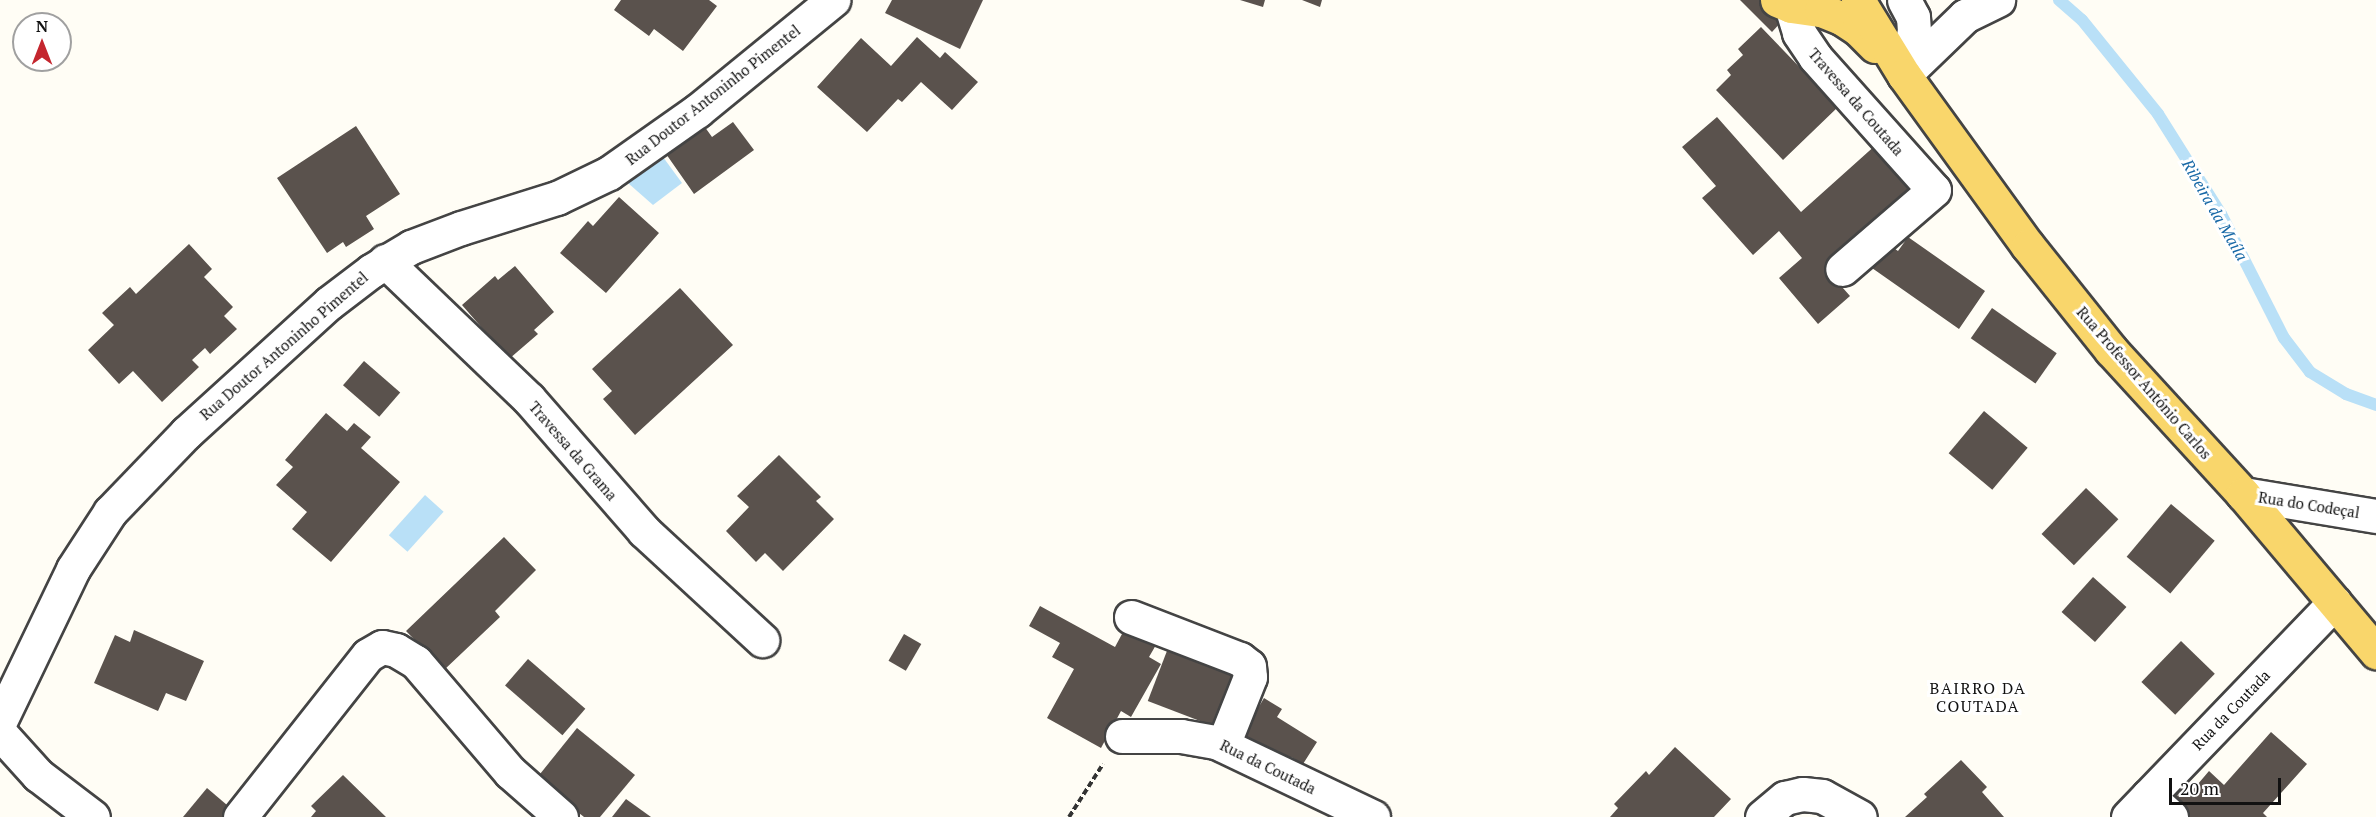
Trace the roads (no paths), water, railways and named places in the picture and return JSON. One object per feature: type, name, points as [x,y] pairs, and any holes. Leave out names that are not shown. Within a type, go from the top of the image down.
[{"type":"main road","points":[[1858,0],[1904,75]]},
{"type":"main road","points":[[1799,3],[1831,13],[1850,23],[1904,75]]},
{"type":"main road","name":"Rua Professor António Carlos","points":[[1904,75],[2028,246],[2111,350],[2243,494],[2376,652]]},
{"type":"street","name":"Rua Doutor Antoninho Pimentel","points":[[0,721],[73,569],[110,512],[143,475],[207,413],[330,303],[385,261],[426,241],[545,202],[609,173],[690,116],[833,0]]},
{"type":"street","points":[[1904,0],[1913,17],[1914,31],[1904,75]]},
{"type":"street","points":[[1904,75],[1960,20],[1987,3],[1998,0]]},
{"type":"street","name":"Travessa da Coutada","points":[[1799,3],[1799,33],[1815,57],[1934,190],[1842,269]]},
{"type":"street","name":"Travessa da Grama","points":[[385,261],[534,405],[644,531],[762,640]]},
{"type":"street","name":"Rua do Codeçal","points":[[2243,494],[2376,516]]},
{"type":"street","name":"Rua da Coutada","points":[[2149,810],[2335,602]]},
{"type":"street","points":[[1131,617],[1240,659],[1249,666],[1250,678],[1222,745]]},
{"type":"street","points":[[240,817],[368,655],[382,647],[396,650],[416,662],[510,772],[561,817]]},
{"type":"street","points":[[0,733],[38,775],[93,817]]},
{"type":"street","name":"Rua da Coutada","points":[[1122,736],[1203,738],[1373,817]]},
{"type":"street","points":[[1762,817],[1785,798],[1812,794],[1842,805],[1860,817]]},
{"type":"water","points":[[663,157],[682,183],[653,205],[628,183]]},
{"type":"water","points":[[425,495],[444,512],[407,552],[389,535]]},
{"type":"waterway","name":"Ribeira da Maíla","points":[[2059,0],[2082,20],[2158,114],[2221,214],[2284,338],[2310,372],[2346,394],[2376,405]]},
{"type":"district","name":"BAIRRO DA COUTADA","points":[[1978,697]]}]
